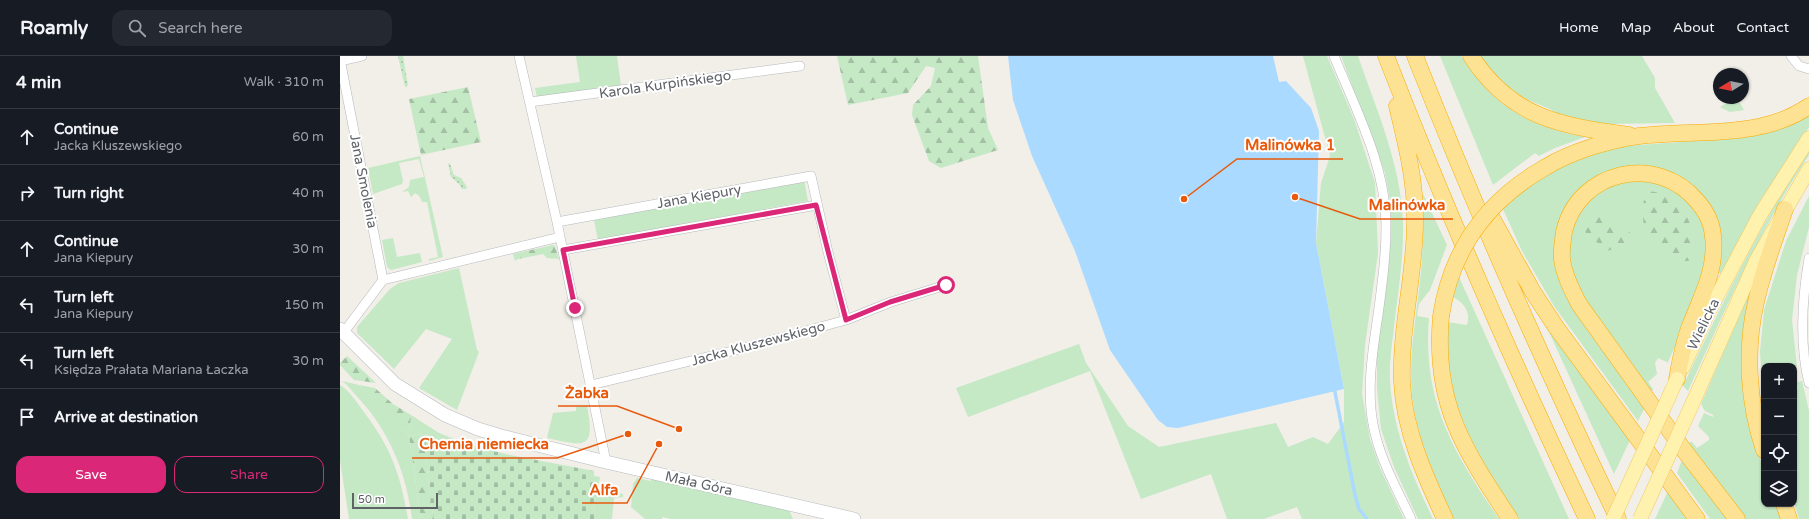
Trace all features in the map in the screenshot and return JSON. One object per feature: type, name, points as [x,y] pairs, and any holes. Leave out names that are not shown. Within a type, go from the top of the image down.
[{"type":"highway","points":[[1385,56],[1410,166],[1415,197],[1413,254],[1402,358],[1402,382],[1406,410],[1417,454],[1445,519]]},
{"type":"highway","points":[[1385,56],[1493,315],[1587,519]]},
{"type":"highway","points":[[1415,56],[1456,159],[1542,357],[1618,519]]},
{"type":"highway","points":[[1471,56],[1482,72],[1504,94],[1535,114],[1572,126],[1639,136],[1703,133],[1760,126],[1781,121],[1809,106]]},
{"type":"highway","points":[[1510,519],[1470,456],[1449,409],[1441,375],[1439,356],[1441,316],[1446,286],[1452,271],[1470,237],[1480,222],[1489,210],[1512,188],[1557,160],[1581,151],[1639,136]]},
{"type":"highway","points":[[1456,159],[1478,192],[1533,292],[1556,327],[1697,519]]},
{"type":"highway","points":[[1677,379],[1682,351],[1690,326],[1704,296],[1711,274],[1714,248],[1711,226],[1705,212],[1693,196],[1683,187],[1670,180],[1644,173],[1629,173],[1617,176],[1596,185],[1578,202],[1569,215],[1562,243],[1562,258],[1565,271],[1579,304],[1683,449],[1737,519]]},
{"type":"highway","points":[[1761,440],[1750,377],[1750,342],[1760,289],[1785,209]]},
{"type":"highway","points":[[1785,507],[1789,519]]},
{"type":"main road","name":"Wielicka","points":[[1613,519],[1708,313],[1760,215],[1809,138]]},
{"type":"main road","name":"Wielicka","points":[[1640,519],[1756,261],[1809,169]]},
{"type":"street","points":[[340,60],[362,56]]},
{"type":"street","points":[[519,56],[557,222],[606,462]]},
{"type":"street","points":[[1334,56],[1372,151],[1380,178],[1386,225],[1381,291],[1372,346],[1370,400],[1373,425],[1379,448],[1411,519]]},
{"type":"street","points":[[1791,56],[1799,66],[1809,69]]},
{"type":"street","name":"Jana Smolenia","points":[[340,60],[383,280]]},
{"type":"street","name":"Karola Kurpińskiego","points":[[530,102],[800,66]]},
{"type":"street","name":"Jana Kiepury","points":[[557,222],[811,176],[816,205],[846,320]]},
{"type":"street","name":"Jana Kiepury","points":[[563,250],[816,205]]},
{"type":"street","points":[[342,331],[383,280],[560,237]]},
{"type":"street","points":[[1809,258],[1803,320],[1806,367],[1809,384]]},
{"type":"street","name":"Jacka Kluszewskiego","points":[[591,385],[736,350],[846,320],[890,302],[946,285]]},
{"type":"street","name":"Mała Góra","points":[[342,331],[395,384],[445,415],[501,436],[606,462],[854,519]]},
{"type":"green space","points":[[398,56],[403,56],[408,86],[405,87]]},
{"type":"green space","points":[[576,56],[617,56],[621,86],[537,98],[535,88],[580,82]]},
{"type":"green space","points":[[837,56],[978,56],[988,128],[998,150],[941,168],[929,161],[912,115],[913,105],[931,86],[935,68],[926,66],[908,93],[848,105]]},
{"type":"green space","points":[[1303,56],[1327,56],[1354,119],[1375,183],[1378,253],[1365,345],[1362,394],[1370,439],[1380,468],[1404,519],[1302,519],[1297,507],[1264,519],[1227,519],[1211,474],[1141,499],[1090,371],[968,417],[956,388],[1079,344],[1086,363],[1128,426],[1159,447],[1276,423],[1288,447],[1313,437],[1328,444],[1344,422],[1344,389],[1316,243],[1321,183],[1330,156]]},
{"type":"green space","points":[[1341,56],[1358,56],[1380,117],[1398,179],[1403,222],[1403,248],[1390,361],[1390,381],[1399,435],[1411,469],[1433,519],[1418,519],[1394,467],[1381,429],[1377,388],[1377,348],[1391,237],[1391,206],[1385,173]]},
{"type":"green space","points":[[1440,56],[1461,56],[1473,73],[1499,101],[1529,120],[1545,127],[1585,137],[1555,148],[1539,156],[1535,153],[1493,185]]},
{"type":"green space","points":[[1478,56],[1642,56],[1655,78],[1655,88],[1675,123],[1604,124],[1566,119],[1550,109],[1526,99],[1506,86]]},
{"type":"green space","points":[[468,87],[481,142],[421,155],[409,99]]},
{"type":"green space","points":[[1725,104],[1740,104],[1744,110],[1730,112],[1720,107]]},
{"type":"green space","points":[[1809,114],[1809,127],[1760,201],[1721,274],[1718,272],[1720,262],[1689,184],[1595,179],[1556,256],[1646,405],[1638,421],[1554,306],[1522,251],[1503,209],[1528,187],[1578,157],[1626,146],[1720,139]]},
{"type":"green space","points":[[1809,150],[1809,155],[1791,183],[1744,270],[1688,391],[1683,386],[1727,295],[1757,236]]},
{"type":"green space","points":[[420,156],[443,257],[429,261],[429,259],[438,257],[427,202],[422,202],[420,197],[415,193],[411,197],[408,191],[402,192],[409,187],[410,180],[424,177],[419,159],[399,163],[403,181],[402,184],[373,194],[368,168]]},
{"type":"green space","points":[[448,163],[450,164],[454,175],[461,178],[467,187],[466,189],[462,189],[451,177]]},
{"type":"green space","points":[[804,180],[808,201],[598,240],[594,220]]},
{"type":"green space","points":[[1641,180],[1670,187],[1697,211],[1706,231],[1707,258],[1696,301],[1667,364],[1667,362],[1658,358],[1655,363],[1657,374],[1648,382],[1653,389],[1651,393],[1584,298],[1576,281],[1571,263],[1569,246],[1572,228],[1581,211],[1594,196],[1611,185],[1621,182]]},
{"type":"green space","points":[[1649,191],[1663,194],[1673,199],[1683,210],[1693,230],[1697,243],[1689,261],[1668,261],[1644,229],[1642,205]]},
{"type":"green space","points":[[1423,194],[1447,245],[1430,290],[1419,304],[1417,316],[1429,318],[1428,348],[1431,376],[1436,401],[1444,425],[1455,449],[1468,472],[1499,519],[1454,519],[1428,459],[1418,428],[1412,396],[1411,365],[1422,262]]},
{"type":"green space","points":[[1809,196],[1809,227],[1797,275],[1792,320],[1797,363],[1761,363],[1761,365],[1760,352],[1764,310],[1786,241]]},
{"type":"green space","points":[[1598,210],[1630,232],[1629,244],[1607,251],[1585,232]]},
{"type":"green space","points":[[393,238],[397,257],[420,253],[422,262],[391,270],[387,267],[382,240]]},
{"type":"green space","points":[[553,245],[555,246],[559,259],[547,258],[543,254],[518,259],[515,261],[513,254]]},
{"type":"green space","points":[[459,268],[477,350],[479,352],[457,410],[419,388],[452,339],[426,329],[394,369],[357,333],[357,327],[390,289],[399,283]]},
{"type":"green space","points":[[1459,277],[1569,519],[1518,519],[1469,439],[1448,380],[1447,322],[1467,325],[1468,320],[1466,308],[1453,297]]},
{"type":"green space","points":[[1751,289],[1758,453],[1761,462],[1761,507],[1777,507],[1782,519],[1744,519],[1689,444],[1691,441],[1697,448],[1709,440],[1709,437],[1698,426],[1704,413],[1713,417],[1713,415],[1705,411],[1701,404]]},
{"type":"green space","points":[[1544,321],[1631,438],[1614,474]]},
{"type":"green space","points":[[347,356],[376,383],[354,380],[340,365],[340,363]]},
{"type":"green space","points":[[342,381],[359,385],[409,436],[421,519],[412,519],[405,482],[397,459],[386,437],[369,410]]},
{"type":"green space","points":[[1802,381],[1809,411],[1809,519],[1799,519],[1795,507],[1797,507],[1797,382]]},
{"type":"green space","points":[[340,385],[350,394],[382,438],[394,462],[402,488],[408,519],[349,519],[340,460]]},
{"type":"green space","points":[[359,385],[375,388],[393,404],[411,415],[409,436]]},
{"type":"green space","points":[[587,406],[590,431],[588,438],[584,442],[570,443],[547,438],[553,413],[576,411],[576,407]]},
{"type":"green space","points":[[411,415],[439,433],[469,445],[424,434],[409,436]]},
{"type":"green space","points":[[424,434],[430,498],[434,519],[421,519],[409,436]]},
{"type":"green space","points":[[424,434],[510,455],[594,471],[595,519],[434,519],[430,498]]},
{"type":"green space","points":[[1683,457],[1728,519],[1710,519],[1677,473]]},
{"type":"green space","points":[[594,476],[600,477],[598,488],[623,494],[623,497],[614,498],[612,519],[595,519]]},
{"type":"green space","points":[[637,478],[651,481],[651,478],[789,510],[793,519],[671,519],[662,517],[662,519],[645,519],[631,507],[633,484]]},
{"type":"green space","points":[[1669,489],[1690,519],[1655,519]]},
{"type":"water","points":[[1008,56],[1273,56],[1279,82],[1286,81],[1311,108],[1319,131],[1316,243],[1344,389],[1178,428],[1167,427],[1158,420],[1110,350],[1075,251],[1032,156],[1013,100]]},
{"type":"waterway","points":[[1334,387],[1355,495],[1359,509],[1367,519]]},
{"type":"place","name":"Malinówka","points":[[1295,197]]},
{"type":"place","name":"Malinówka 1","points":[[1184,199]]},
{"type":"place","name":"Żabka","points":[[679,429]]},
{"type":"place","name":"Chemia niemiecka","points":[[628,434]]},
{"type":"place","name":"Alfa","points":[[659,444]]},
{"type":"route","points":[[575,308],[563,250],[816,205],[846,320],[890,302],[946,285]]}]
